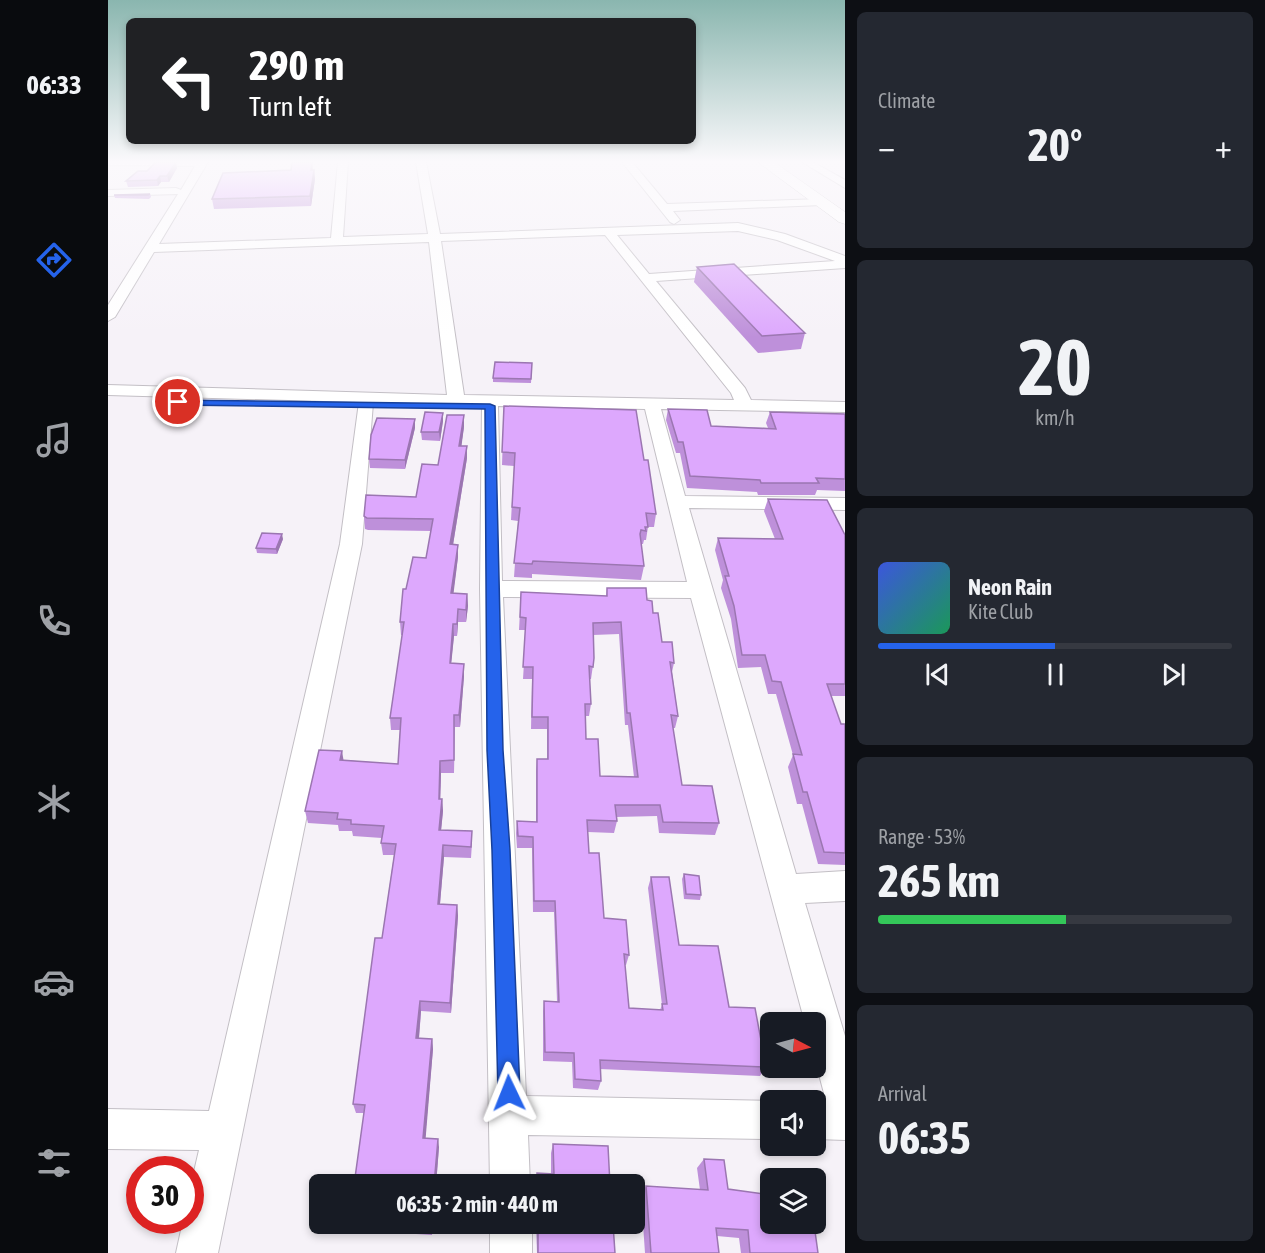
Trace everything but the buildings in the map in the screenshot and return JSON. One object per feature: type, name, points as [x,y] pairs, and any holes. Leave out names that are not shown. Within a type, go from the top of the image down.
[{"type":"street","points":[[108,298],[157,220]]},
{"type":"street","points":[[108,317],[166,220]]},
{"type":"street","points":[[337,242],[339,220]]},
{"type":"street","points":[[432,220],[456,400]]},
{"type":"street","points":[[673,220],[675,223],[673,228]]},
{"type":"street","points":[[151,248],[609,233],[661,231],[673,228],[747,228],[781,237],[845,262]]},
{"type":"street","points":[[609,233],[739,392],[745,406]]},
{"type":"street","points":[[648,278],[845,262]]},
{"type":"street","points":[[108,390],[456,400],[845,407]]},
{"type":"street","points":[[108,402],[490,406],[845,415]]},
{"type":"street","points":[[197,1253],[351,544],[366,405]]},
{"type":"street","points":[[490,406],[495,750],[501,850],[510,1174]]},
{"type":"street","points":[[653,410],[700,590],[845,1100]]},
{"type":"street","points":[[678,502],[845,504]]},
{"type":"street","points":[[491,589],[700,590]]},
{"type":"street","points":[[786,889],[845,886]]},
{"type":"street","points":[[510,1115],[760,1120]]},
{"type":"street","points":[[826,1120],[845,1121]]},
{"type":"street","points":[[108,1129],[224,1131]]},
{"type":"street","points":[[511,1234],[511,1253]]},
{"type":"route","points":[[178,402],[490,406],[495,750],[501,850],[509,1093]]}]
